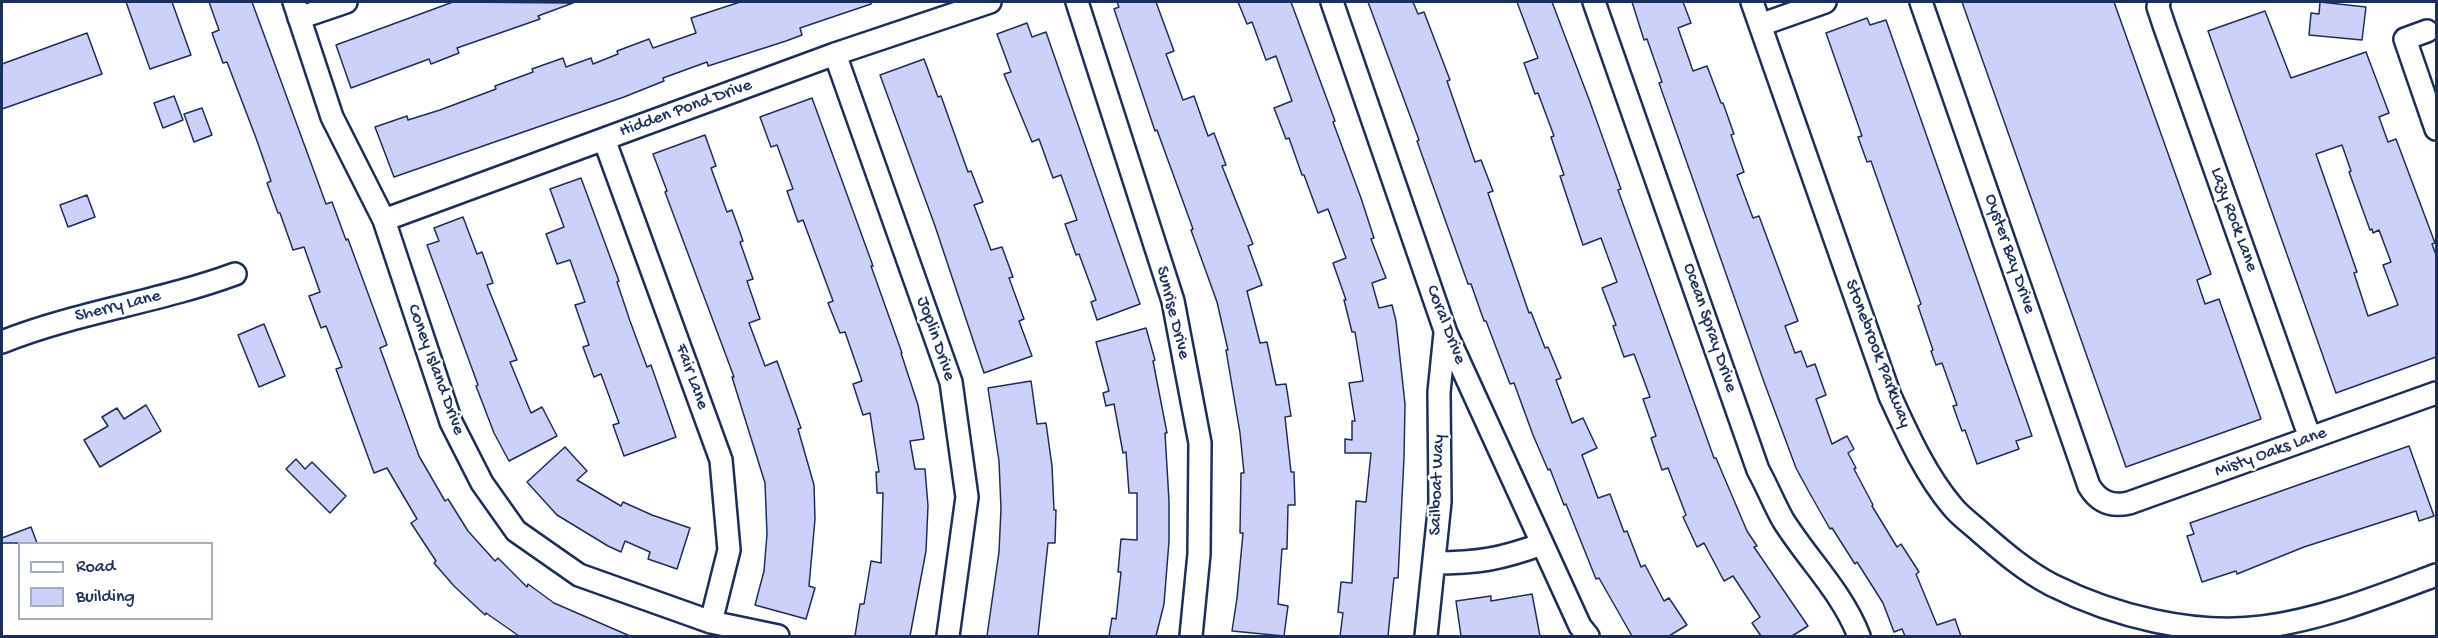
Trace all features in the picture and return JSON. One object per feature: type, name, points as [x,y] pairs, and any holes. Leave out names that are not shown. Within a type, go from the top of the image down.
[{"type":"street","points":[[296,10],[346,2]]},
{"type":"street","name":"Hidden Pond Drive","points":[[384,220],[965,5],[990,2]]},
{"type":"street","name":"Sunrise Drive","points":[[1077,2],[1173,301],[1200,443],[1199,554],[1191,636]]},
{"type":"street","name":"Coral Drive","points":[[1332,2],[1446,333],[1580,626],[1588,636]]},
{"type":"street","name":"Ocean Spray Drive","points":[[1594,2],[1758,470],[1784,520],[1826,576],[1852,618],[1859,636]]},
{"type":"street","name":"Stonebrook Parkway","points":[[1752,2],[1890,396],[1915,450],[1952,507],[2010,558],[2050,584],[2089,602],[2182,626],[2224,628],[2261,627],[2304,620],[2350,607],[2436,575]]},
{"type":"street","points":[[1760,25],[1825,2]]},
{"type":"street","name":"Oyster Bay Drive","points":[[1921,2],[2089,486],[2104,502]]},
{"type":"street","name":"Lazy Rock Lane","points":[[2159,2],[2161,18],[2310,438]]},
{"type":"street","name":"Coney Island Drive","points":[[296,10],[332,117],[384,220],[451,422],[482,483],[516,531],[579,575],[711,622],[778,636]]},
{"type":"street","points":[[2427,31],[2405,39],[2436,129]]},
{"type":"street","name":"Joplin Drive","points":[[835,54],[951,382],[967,497],[948,636]]},
{"type":"street","name":"Fair Lane","points":[[604,139],[721,460],[729,550],[711,622]]},
{"type":"street","name":"Sherry Lane","points":[[2,342],[91,312],[194,289],[235,274]]},
{"type":"street","name":"Sailboat Way","points":[[1426,636],[1440,502],[1439,392],[1446,333]]},
{"type":"street","name":"Misty Oaks Lane","points":[[2104,502],[2120,505],[2129,503],[2436,393]]},
{"type":"street","points":[[1434,563],[1467,563],[1505,558],[1542,544]]},
{"type":"building","points":[[126,2],[172,2],[191,55],[150,69]]},
{"type":"building","points":[[209,2],[252,2],[326,204],[332,202],[387,345],[380,348],[419,456],[445,501],[448,499],[468,531],[495,561],[498,558],[527,587],[528,584],[554,603],[630,636],[519,636],[486,613],[485,615],[454,586],[434,563],[436,561],[411,523],[417,519],[387,468],[374,473],[336,369],[342,367],[326,326],[321,328],[309,296],[320,292],[304,247],[293,250],[280,213],[278,213],[267,183],[271,181],[256,138],[227,62],[223,63],[212,33],[219,30]]},
{"type":"building","points":[[453,2],[573,3],[538,16],[540,19],[457,48],[459,53],[431,64],[429,59],[351,88],[336,45]]},
{"type":"building","points":[[740,2],[871,2],[871,4],[800,28],[802,35],[786,41],[708,66],[707,62],[663,78],[664,81],[624,97],[394,177],[375,127],[407,116],[408,120],[440,110],[496,89],[495,86],[563,58],[566,67],[591,58],[593,64],[618,54],[617,51],[649,39],[653,48],[696,33],[691,18]]},
{"type":"building","points":[[1117,2],[1156,2],[1174,51],[1166,54],[1183,100],[1194,96],[1208,136],[1214,133],[1226,165],[1222,166],[1253,244],[1248,246],[1262,285],[1247,291],[1260,343],[1267,342],[1276,385],[1286,384],[1291,416],[1285,417],[1291,472],[1294,472],[1295,505],[1288,505],[1287,549],[1282,549],[1278,604],[1288,606],[1284,636],[1232,631],[1243,533],[1240,533],[1241,473],[1244,473],[1240,433],[1226,350],[1228,350],[1217,302],[1191,230],[1193,229],[1157,130],[1155,131],[1114,9],[1119,7]]},
{"type":"building","points":[[1238,2],[1291,2],[1335,121],[1333,122],[1374,238],[1371,239],[1386,278],[1372,283],[1379,308],[1392,305],[1396,321],[1405,404],[1398,578],[1394,578],[1388,636],[1340,636],[1343,613],[1338,612],[1341,582],[1352,583],[1356,501],[1366,502],[1371,453],[1345,453],[1345,439],[1352,440],[1352,421],[1355,421],[1349,383],[1363,381],[1355,332],[1352,332],[1344,300],[1346,300],[1333,263],[1346,258],[1328,209],[1318,213],[1289,138],[1286,139],[1274,108],[1292,101],[1276,56],[1266,60],[1252,22],[1247,24]]},
{"type":"building","points":[[1368,2],[1413,2],[1418,14],[1424,12],[1450,80],[1447,81],[1475,162],[1481,160],[1493,191],[1488,193],[1529,313],[1531,312],[1545,348],[1548,347],[1561,378],[1556,380],[1572,423],[1583,418],[1597,448],[1582,455],[1598,498],[1610,494],[1624,532],[1627,531],[1641,567],[1645,565],[1664,601],[1669,598],[1687,625],[1669,636],[1632,636],[1599,578],[1596,579],[1566,504],[1564,505],[1533,435],[1514,383],[1510,384],[1471,284],[1468,284],[1417,141],[1419,140]]},
{"type":"building","points":[[1517,2],[1552,2],[1621,189],[1618,190],[1714,458],[1716,458],[1747,531],[1757,546],[1754,547],[1808,626],[1792,636],[1761,636],[1752,623],[1760,617],[1733,576],[1724,581],[1704,543],[1697,547],[1683,517],[1686,515],[1668,468],[1662,470],[1651,438],[1656,436],[1643,399],[1650,397],[1634,354],[1624,357],[1613,326],[1616,325],[1602,288],[1617,282],[1601,238],[1583,245],[1560,176],[1564,175],[1551,137],[1554,136],[1524,63],[1538,58]]},
{"type":"building","points":[[1632,2],[1683,2],[1691,23],[1678,28],[1693,71],[1707,66],[1721,103],[1723,103],[1744,172],[1737,175],[1753,218],[1759,216],[1798,321],[1785,326],[1795,353],[1801,351],[1807,367],[1815,364],[1826,395],[1816,399],[1832,444],[1847,436],[1854,449],[1848,453],[1856,468],[1854,469],[1872,506],[1897,547],[1901,544],[1919,572],[1916,574],[1937,625],[1955,619],[1961,636],[1905,636],[1902,629],[1894,632],[1883,603],[1857,562],[1855,564],[1832,528],[1830,529],[1796,468],[1659,83],[1662,82],[1647,39],[1644,40]]},
{"type":"building","points":[[1962,2],[2114,2],[2211,274],[2197,280],[2205,304],[2219,299],[2261,419],[2126,467]]},
{"type":"building","points":[[2320,2],[2366,7],[2362,40],[2309,35],[2311,13],[2319,14]]},
{"type":"building","points":[[2265,11],[2291,78],[2366,52],[2389,113],[2379,117],[2388,142],[2396,139],[2435,243],[2432,244],[2436,255],[2436,357],[2336,393],[2208,31]],"holes":[[[2342,145],[2351,171],[2349,172],[2370,230],[2372,229],[2373,233],[2379,230],[2391,262],[2383,265],[2398,305],[2368,316],[2354,273],[2357,272],[2316,154]]]},
{"type":"building","points":[[1867,18],[1870,25],[1886,20],[2032,436],[2016,441],[2019,449],[1977,464],[1965,430],[1962,431],[1953,406],[1957,405],[1942,363],[1936,365],[1931,351],[1933,350],[1918,306],[1921,304],[1871,161],[1867,162],[1858,137],[1862,136],[1826,33]]},
{"type":"building","points":[[1027,23],[1032,37],[1046,32],[1140,304],[1097,320],[1091,302],[1096,300],[1065,224],[1077,220],[1061,175],[1053,178],[1039,139],[1032,142],[1004,74],[1011,72],[997,34]]},
{"type":"building","points":[[87,33],[102,74],[2,109],[2,64]]},
{"type":"building","points":[[924,59],[938,97],[941,96],[968,172],[971,171],[983,202],[974,205],[991,250],[1002,247],[1013,277],[1009,278],[1024,319],[1019,321],[1032,356],[984,373],[935,226],[880,75]]},
{"type":"building","points":[[174,96],[183,120],[163,128],[154,103]]},
{"type":"building","points":[[812,98],[873,266],[871,266],[918,405],[924,439],[910,441],[915,469],[925,469],[928,506],[926,551],[910,636],[855,636],[860,604],[864,604],[871,561],[881,563],[883,493],[877,493],[876,472],[879,472],[870,413],[863,415],[853,384],[862,381],[845,332],[840,333],[828,303],[833,301],[803,220],[798,222],[787,191],[793,189],[777,145],[771,147],[760,117]]},
{"type":"building","points":[[202,108],[212,135],[194,142],[184,114]]},
{"type":"building","points":[[705,135],[716,166],[711,168],[727,212],[732,210],[753,279],[747,281],[760,319],[749,323],[765,366],[777,361],[801,428],[798,429],[814,485],[815,519],[809,586],[815,588],[806,619],[755,605],[764,571],[767,534],[765,483],[732,377],[734,377],[653,154]]},
{"type":"building","points":[[581,178],[619,281],[617,282],[630,321],[647,367],[651,365],[676,437],[624,456],[613,425],[619,423],[601,374],[594,377],[583,347],[589,345],[575,305],[585,302],[570,260],[557,264],[546,234],[564,227],[550,189]]},
{"type":"building","points":[[87,195],[95,217],[68,227],[60,205]]},
{"type":"building","points":[[463,217],[477,254],[482,252],[493,283],[487,285],[517,360],[510,362],[531,413],[542,407],[557,436],[509,461],[494,433],[476,386],[478,385],[427,245],[439,241],[434,228]]},
{"type":"building","points":[[264,324],[285,376],[259,387],[238,335]]},
{"type":"building","points":[[1146,328],[1155,360],[1153,361],[1167,433],[1165,433],[1169,541],[1164,604],[1156,636],[1109,636],[1112,618],[1116,619],[1121,572],[1118,572],[1121,539],[1137,540],[1137,493],[1129,493],[1126,452],[1123,453],[1114,404],[1106,406],[1103,393],[1109,391],[1096,342]]},
{"type":"building","points":[[1031,381],[1037,424],[1046,423],[1052,466],[1054,510],[1056,510],[1055,543],[1048,543],[1038,636],[987,636],[999,552],[1001,509],[999,461],[988,388]]},
{"type":"building","points":[[146,405],[161,431],[100,467],[84,440],[108,426],[102,417],[117,408],[124,419]]},
{"type":"building","points":[[2409,446],[2434,516],[2419,521],[2416,511],[2304,547],[2237,574],[2236,571],[2202,582],[2187,536],[2194,534],[2190,523]]},
{"type":"building","points":[[565,447],[587,471],[577,480],[621,506],[623,502],[690,528],[677,569],[648,559],[650,552],[625,541],[621,552],[557,515],[527,482]]},
{"type":"building","points":[[296,459],[305,469],[312,462],[346,496],[330,513],[286,469]]},
{"type":"building","points":[[31,527],[37,542],[2,543],[2,538]]},
{"type":"building","points":[[1532,594],[1540,636],[1461,636],[1456,601],[1491,596],[1491,601]]}]
